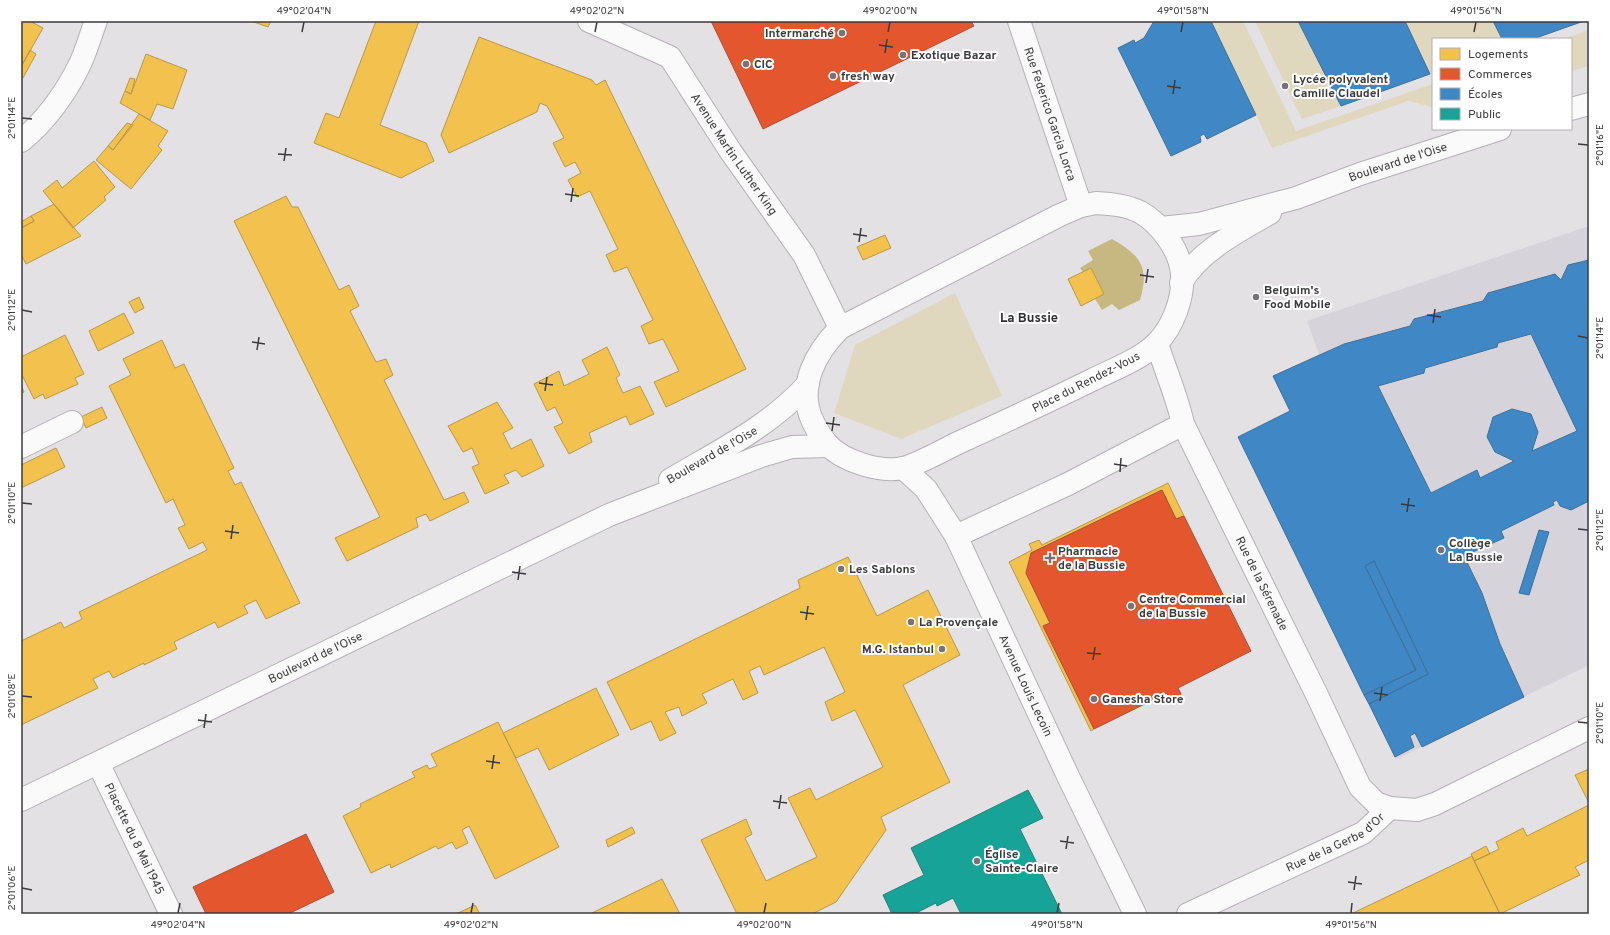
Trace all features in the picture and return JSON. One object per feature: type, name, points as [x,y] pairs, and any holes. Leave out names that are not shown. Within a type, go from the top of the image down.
[{"type":"street","points":[[21,141],[58,101],[79,67],[96,21]]},
{"type":"street","name":"Avenue Martin Luther King","points":[[589,21],[670,56],[731,152],[804,255],[840,328]]},
{"type":"street","name":"Rue Federico Garcia Lorca","points":[[1019,21],[1081,206]]},
{"type":"street","points":[[1572,108],[1589,104]]},
{"type":"street","name":"Boulevard de l'Oise","points":[[1156,224],[1161,228],[1165,228],[1199,224],[1296,198],[1360,174],[1497,130]]},
{"type":"street","name":"Boulevard de l'Oise","points":[[1181,283],[1191,268],[1208,253],[1238,231],[1296,198]]},
{"type":"street","name":"Place du Rendez-Vous","points":[[1096,203],[1127,207],[1138,211],[1156,224],[1175,251],[1181,270],[1181,283],[1175,316],[1157,343],[1136,358],[1032,410],[903,468],[876,467],[860,464],[840,454],[829,446],[819,434],[811,416],[807,396],[808,384],[819,352],[825,343],[840,328],[1081,206],[1096,203]]},
{"type":"street","name":"Rue de la Sérenade","points":[[1157,343],[1179,407],[1183,424],[1316,692],[1360,787],[1376,803],[1390,808]]},
{"type":"street","name":"Boulevard de l'Oise","points":[[609,516],[766,423],[785,408],[808,384]]},
{"type":"street","points":[[21,447],[72,422]]},
{"type":"street","points":[[956,536],[1068,484],[1183,424]]},
{"type":"street","name":"Boulevard de l'Oise","points":[[21,800],[609,516],[761,456],[792,447],[829,446]]},
{"type":"street","name":"Avenue Louis Lecoin","points":[[903,468],[926,488],[956,536],[1083,807],[1135,914]]},
{"type":"street","name":"Rue de la Gerbe d'Or","points":[[1188,914],[1364,833],[1390,808],[1417,810],[1435,804],[1589,728]]},
{"type":"street","name":"Placette du 8 Mai 1945","points":[[98,763],[171,914]]},
{"type":"shaded area","points":[[1211,21],[1243,21],[1296,131],[1432,84],[1432,107],[1408,101],[1272,148]]},
{"type":"shaded area","points":[[1255,21],[1298,21],[1341,106],[1302,119]]},
{"type":"shaded area","points":[[1405,21],[1493,21],[1502,38],[1432,38],[1432,73],[1430,74]]},
{"type":"shaded area","points":[[1589,30],[1589,66],[1572,71],[1572,38],[1566,38]]},
{"type":"shaded area","name":"Collège La Bussie","points":[[1589,226],[1589,665],[1397,759],[1238,436],[1290,410],[1274,376],[1319,354],[1307,321]]},
{"type":"shaded area","points":[[1112,239],[1130,251],[1140,263],[1143,270],[1143,289],[1140,300],[1119,310],[1112,304],[1102,310],[1095,299],[1104,294],[1091,268],[1083,272],[1080,268],[1093,260],[1088,251]]},
{"type":"shaded area","points":[[955,293],[1002,396],[901,439],[834,413],[855,345]]},
{"type":"building: Logements","points":[[21,21],[30,21],[43,28],[21,67]]},
{"type":"building: Logements","points":[[251,21],[271,21],[268,27]]},
{"type":"building: Logements","points":[[376,21],[419,21],[380,125],[426,143],[434,161],[401,178],[314,143],[326,113],[339,118]]},
{"type":"building: Logements","points":[[479,37],[592,80],[596,85],[605,80],[746,369],[666,407],[654,382],[679,371],[663,339],[649,344],[641,326],[653,320],[627,267],[614,272],[606,255],[618,249],[590,191],[577,197],[568,180],[581,173],[575,162],[565,167],[553,143],[564,138],[547,106],[540,103],[537,112],[449,153],[441,135]]},
{"type":"building: Logements","points":[[30,50],[36,54],[23,78],[21,77],[21,67]]},
{"type":"building: Logements","points":[[146,54],[187,70],[173,109],[157,104],[150,120],[120,103],[125,91],[131,94]]},
{"type":"building: Logements","points":[[130,78],[135,79],[131,94],[125,91]]},
{"type":"building: Logements","points":[[139,114],[168,131],[158,146],[162,150],[131,189],[96,160],[108,146],[113,150]]},
{"type":"building: Logements","points":[[127,123],[133,125],[113,150],[108,146]]},
{"type":"building: Logements","points":[[94,161],[115,187],[104,197],[106,200],[73,228],[43,191],[57,180],[62,188]]},
{"type":"building: Logements","points":[[286,196],[292,207],[298,207],[339,290],[349,285],[359,306],[350,311],[376,362],[386,359],[393,375],[384,380],[444,500],[464,492],[469,502],[430,521],[426,514],[416,518],[418,527],[347,561],[335,538],[380,517],[234,221]]},
{"type":"building: Logements","points":[[54,204],[81,236],[26,264],[21,254],[21,228],[34,221],[31,216]]},
{"type":"building: Logements","points":[[31,216],[34,221],[21,228],[21,222]]},
{"type":"building: Logements","points":[[885,235],[891,248],[863,260],[857,247]]},
{"type":"building: Logements","points":[[1091,268],[1104,294],[1081,306],[1068,279]]},
{"type":"building: Logements","points":[[139,297],[144,308],[135,313],[129,302]]},
{"type":"building: Logements","points":[[124,313],[134,333],[98,351],[89,331]]},
{"type":"building: Logements","points":[[65,335],[84,374],[75,378],[78,384],[45,399],[43,394],[34,399],[21,373],[21,357]]},
{"type":"building: Logements","points":[[162,340],[175,368],[184,364],[234,468],[228,471],[235,485],[241,482],[300,603],[266,619],[256,600],[244,606],[248,613],[218,628],[215,622],[174,642],[177,649],[113,678],[109,671],[93,679],[98,688],[21,725],[21,641],[61,622],[64,628],[82,619],[79,612],[207,550],[203,542],[189,549],[178,528],[185,525],[173,499],[166,503],[109,386],[131,375],[123,359]]},
{"type":"building: Logements","points":[[607,347],[620,375],[616,378],[623,393],[640,386],[654,414],[630,425],[626,416],[589,433],[592,442],[569,454],[554,427],[563,423],[555,407],[547,411],[534,384],[559,371],[564,386],[589,374],[582,360]]},
{"type":"building: Logements","points":[[21,385],[24,392],[21,394]]},
{"type":"building: Logements","points":[[497,402],[513,428],[503,433],[511,449],[531,439],[544,466],[522,477],[516,470],[504,475],[509,483],[485,494],[472,467],[479,464],[472,448],[463,452],[448,426]]},
{"type":"building: Logements","points":[[102,407],[107,418],[86,428],[81,417]]},
{"type":"building: Logements","points":[[56,448],[65,467],[21,488],[21,465]]},
{"type":"building: Logements","points":[[1168,483],[1184,516],[1176,519],[1162,490],[1031,553],[1026,573],[1050,623],[1043,626],[1094,729],[1091,731],[1009,562],[1032,550],[1029,544],[1039,540],[1042,545]]},
{"type":"building: Logements","points":[[848,557],[877,616],[928,590],[960,655],[903,685],[950,782],[881,817],[886,830],[836,902],[812,914],[737,914],[701,840],[746,819],[752,834],[745,838],[766,881],[817,857],[788,798],[810,788],[816,800],[883,767],[855,710],[832,721],[825,702],[845,692],[824,647],[764,675],[760,666],[749,671],[758,693],[743,700],[733,679],[702,694],[707,703],[682,716],[679,707],[665,712],[676,733],[660,741],[651,721],[631,730],[607,682],[800,588],[798,580]]},
{"type":"building: Logements","points":[[596,688],[619,735],[549,770],[538,748],[516,758],[503,733]]},
{"type":"building: Logements","points":[[498,722],[559,847],[495,879],[469,826],[462,830],[468,843],[456,849],[452,842],[438,849],[436,846],[391,868],[390,864],[371,873],[343,816],[361,807],[360,804],[415,777],[412,772],[427,765],[429,769],[437,766],[431,754]]},
{"type":"building: Logements","points":[[1589,769],[1589,803],[1575,775]]},
{"type":"building: Logements","points":[[1589,805],[1589,860],[1575,867],[1580,875],[1500,914],[1474,861],[1499,849],[1496,842],[1523,828],[1527,836]]},
{"type":"building: Logements","points":[[632,827],[635,833],[608,847],[606,840]]},
{"type":"building: Logements","points":[[1486,846],[1490,854],[1474,861],[1471,854]]},
{"type":"building: Logements","points":[[1472,856],[1500,914],[1351,914],[1449,867]]},
{"type":"building: Logements","points":[[662,879],[680,914],[592,913]]},
{"type":"building: Logements","points":[[475,905],[480,914],[456,914]]},
{"type":"building: Commerces","points":[[711,21],[971,21],[974,26],[763,129]]},
{"type":"building: Commerces","points":[[1162,490],[1176,519],[1184,516],[1251,651],[1178,688],[1181,694],[1177,700],[1170,700],[1167,693],[1094,729],[1043,626],[1050,623],[1026,573],[1031,553]]},
{"type":"building: Commerces","points":[[306,834],[334,892],[288,914],[206,914],[193,887]]},
{"type":"building: Écoles","points":[[1154,21],[1211,21],[1256,115],[1207,139],[1204,134],[1200,136],[1201,142],[1171,156],[1118,48],[1134,40],[1135,43],[1144,38]]},
{"type":"building: Écoles","points":[[1298,21],[1405,21],[1430,74],[1341,106]]},
{"type":"building: Écoles","points":[[1493,21],[1584,21],[1536,38],[1502,38]]},
{"type":"building: Écoles","name":"Collège La Bussie","points":[[1589,260],[1589,501],[1571,510],[1560,506],[1557,500],[1553,502],[1554,505],[1501,531],[1504,538],[1464,556],[1482,593],[1500,644],[1524,697],[1422,747],[1415,733],[1410,736],[1414,747],[1395,757],[1369,704],[1428,674],[1374,561],[1365,566],[1416,670],[1364,695],[1238,437],[1290,411],[1273,376],[1344,344],[1410,326],[1414,319],[1483,301],[1488,293],[1555,274],[1561,280],[1568,265]],"holes":[[[1531,334],[1577,431],[1532,451],[1538,432],[1531,414],[1512,409],[1493,417],[1487,437],[1495,452],[1514,461],[1480,478],[1477,470],[1431,493],[1378,386],[1424,373],[1425,368],[1497,347],[1498,343]]]},
{"type":"building: Écoles","points":[[1539,530],[1549,532],[1529,595],[1519,593]]},
{"type":"building: Écoles","points":[[1374,561],[1428,674],[1369,704],[1364,695],[1416,670],[1365,566]]},
{"type":"building: Public","name":"Église Sainte-Claire","points":[[1028,790],[1043,818],[1020,829],[1062,914],[961,914],[953,898],[937,906],[936,903],[914,914],[892,914],[883,895],[924,875],[911,848]]},
{"type":"place","name":"Intermarché","points":[[842,33]]},
{"type":"place","name":"Exotique Bazar","points":[[903,55]]},
{"type":"place","name":"CIC","points":[[746,64]]},
{"type":"place","name":"fresh way","points":[[833,76]]},
{"type":"place","name":"Lycée polyvalent Camille Claudel","points":[[1285,86]]},
{"type":"place","name":"Belguim's Food Mobile","points":[[1256,297]]},
{"type":"place","name":"Collège La Bussie","points":[[1441,550]]},
{"type":"place","name":"Pharmacie de la Bussie","points":[[1050,558]]},
{"type":"place","name":"Les Sablons","points":[[841,569]]},
{"type":"place","name":"Centre Commercial de la Bussie","points":[[1131,606]]},
{"type":"place","name":"La Provençale","points":[[911,622]]},
{"type":"place","name":"M.G. Istanbul","points":[[942,649]]},
{"type":"place","name":"Ganesha Store","points":[[1094,699]]},
{"type":"place","name":"Église Sainte-Claire","points":[[977,861]]},
{"type":"district","name":"La Bussie","points":[[1029,317]]}]
